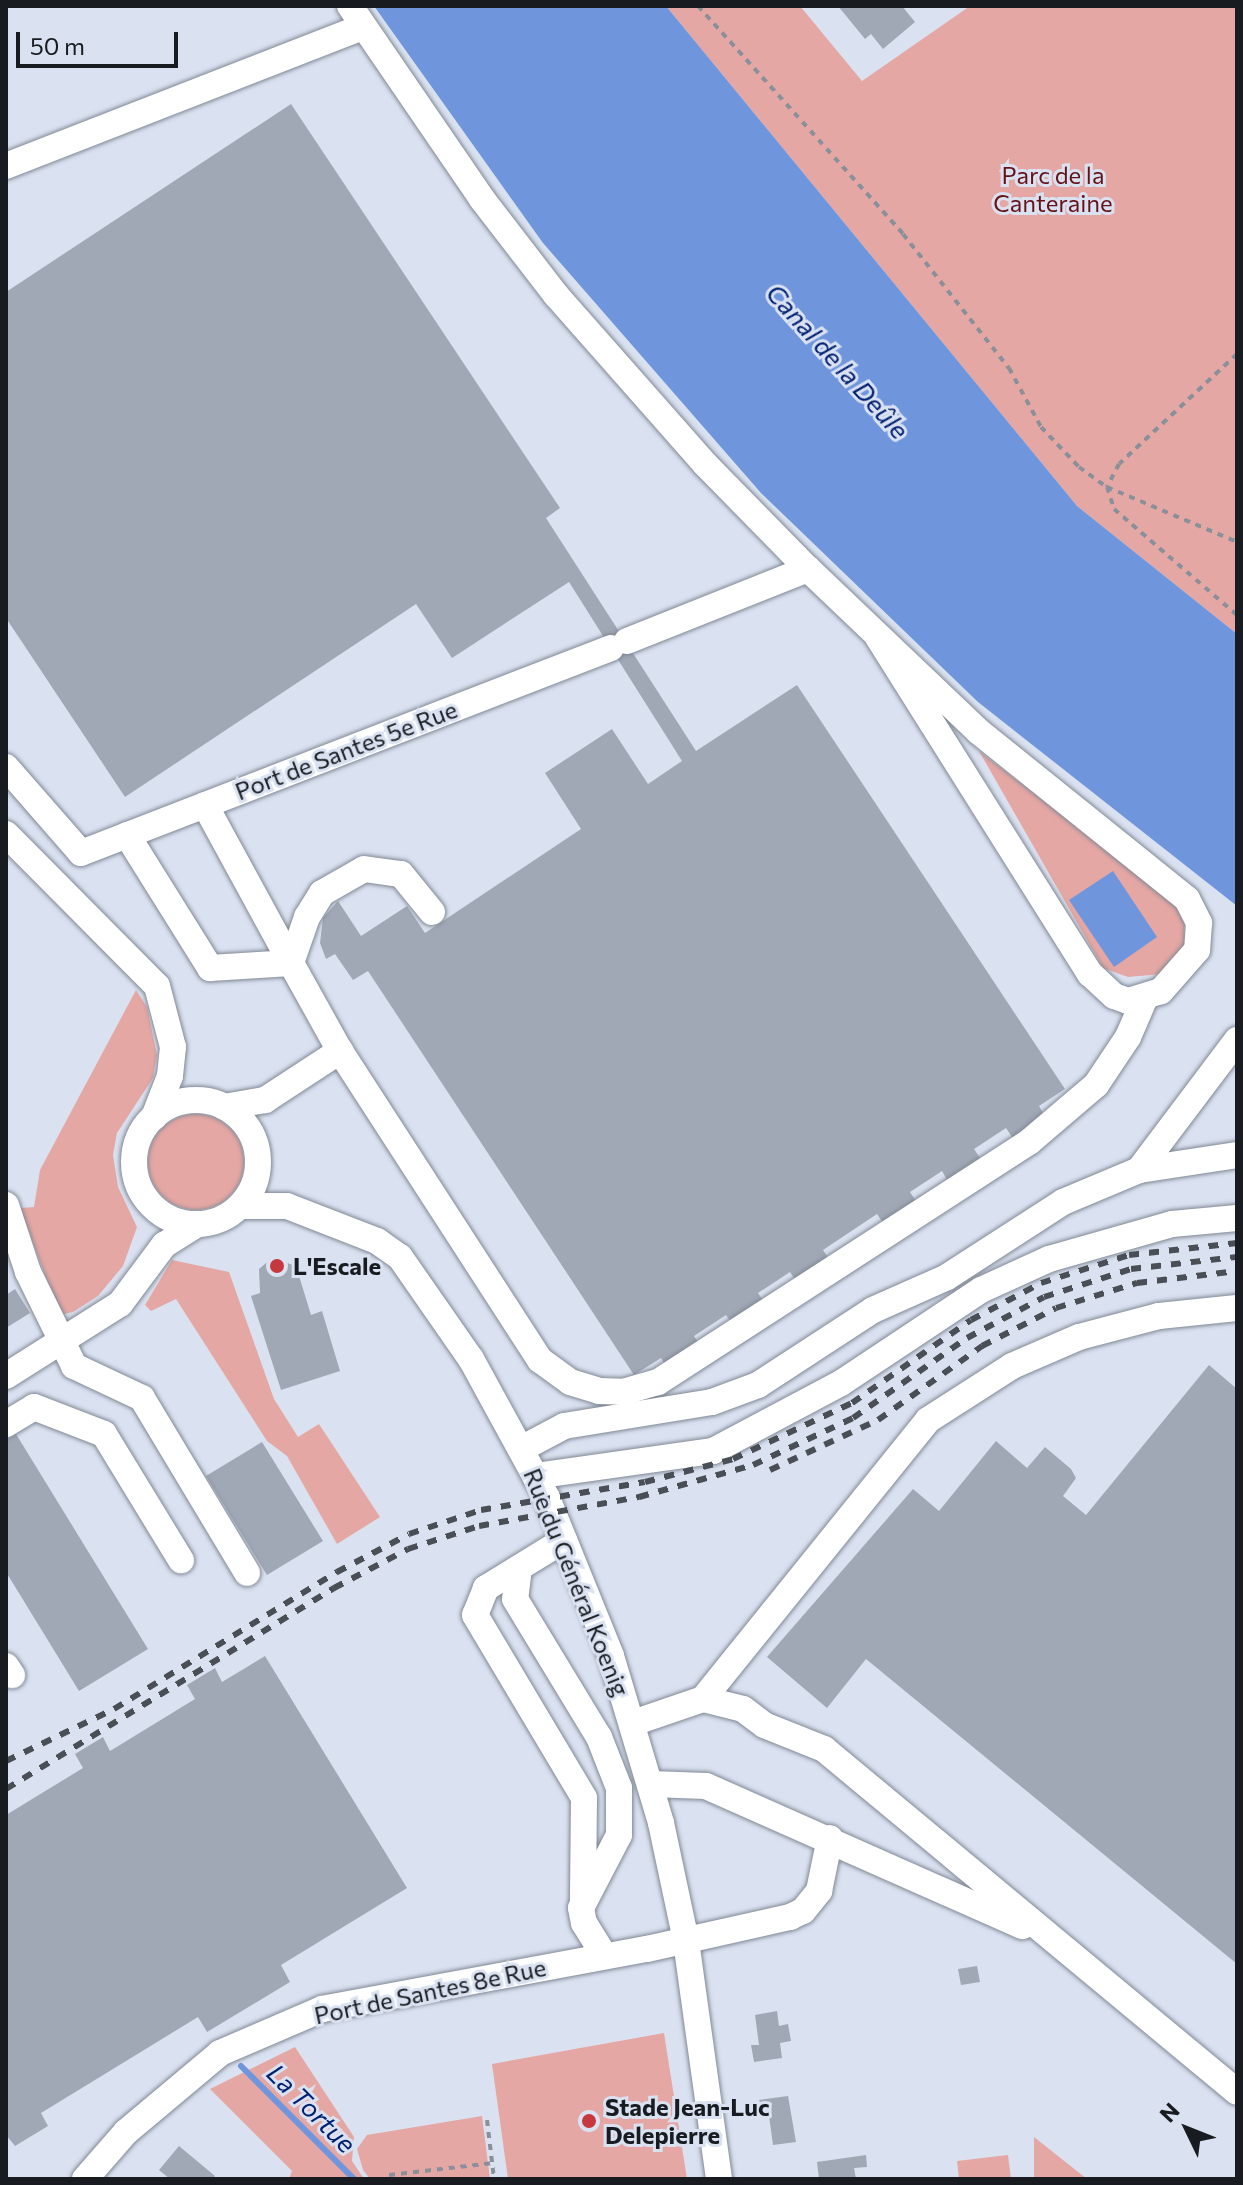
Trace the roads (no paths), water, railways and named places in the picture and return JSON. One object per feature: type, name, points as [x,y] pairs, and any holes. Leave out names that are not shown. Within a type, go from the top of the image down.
[{"type":"street","points":[[6,166],[356,17],[556,295],[705,464],[878,638],[978,731],[1173,886],[1197,912],[1200,936],[1190,964],[1161,991],[1144,1000],[1114,996],[1090,974],[878,638]]},
{"type":"street","name":"Port de Santes 5e Rue","points":[[6,767],[81,853],[808,569]]},
{"type":"street","points":[[205,805],[340,1051],[540,1360],[570,1382],[623,1392],[658,1382],[1029,1142],[1096,1085],[1128,1037],[1144,1000]]},
{"type":"street","points":[[6,834],[151,976],[166,1011],[173,1047],[170,1076],[154,1117],[140,1135],[134,1158],[136,1180],[147,1201],[153,1241],[147,1265]]},
{"type":"street","points":[[127,835],[210,968],[291,963]]},
{"type":"street","points":[[291,963],[322,893],[364,869],[401,874],[432,912]]},
{"type":"street","points":[[1139,1170],[1237,1040]]},
{"type":"street","points":[[173,1047],[217,1104],[243,1122],[256,1154]]},
{"type":"street","points":[[154,1117],[180,1102],[256,1104],[287,1089],[340,1051]]},
{"type":"street","points":[[6,1376],[120,1304],[147,1265],[171,1239],[197,1224],[220,1219],[240,1206],[256,1154],[262,1121],[287,1089]]},
{"type":"street","name":"Rue du Général Koenig","points":[[256,1154],[309,1214]]},
{"type":"street","points":[[521,1449],[564,1426],[712,1402],[758,1385],[873,1310],[947,1277],[1063,1202],[1139,1170],[1237,1155]]},
{"type":"street","points":[[147,1201],[166,1217],[197,1224]]},
{"type":"street","name":"Rue du Général Koenig","points":[[240,1206],[266,1202],[309,1214],[377,1241],[400,1257],[442,1314],[535,1476],[564,1540],[633,1723],[651,1784],[686,1941],[719,2179]]},
{"type":"street","points":[[6,1205],[28,1272],[74,1366],[142,1398],[247,1573]]},
{"type":"street","points":[[535,1476],[713,1451],[841,1383],[981,1290],[1049,1259],[1172,1224],[1237,1218]]},
{"type":"street","points":[[633,1723],[703,1699],[928,1420],[1012,1366],[1079,1337],[1159,1316],[1237,1308]]},
{"type":"street","points":[[6,1424],[34,1407],[104,1434],[181,1560]]},
{"type":"street","points":[[564,1540],[480,1595],[475,1615],[584,1798],[584,1923],[605,1956]]},
{"type":"street","points":[[519,1568],[515,1599],[599,1737],[621,1800],[619,1835],[583,1899]]},
{"type":"street","points":[[703,1699],[743,1709],[787,1737],[824,1749],[1237,2092]]},
{"type":"street","points":[[651,1784],[706,1786],[830,1838],[1054,1940]]},
{"type":"street","name":"Port de Santes 8e Rue","points":[[85,2179],[126,2132],[220,2053],[307,2015],[686,1941],[803,1911],[819,1891],[830,1838]]},
{"type":"water","name":"Canal de la Deûle","points":[[374,6],[666,6],[1077,506],[1237,634],[1237,906],[978,702],[761,493],[543,243]]},
{"type":"water","points":[[1113,871],[1157,937],[1114,967],[1069,900]]},
{"type":"waterway","name":"La Tortue","points":[[241,2066],[354,2179]]},
{"type":"railway","points":[[6,1761],[114,1709],[337,1572],[409,1534],[481,1510],[645,1482],[733,1459],[852,1403],[971,1320],[1041,1283],[1129,1255],[1237,1243]]},
{"type":"railway","points":[[6,1789],[334,1588],[408,1549],[479,1526],[639,1497],[753,1465],[853,1418],[967,1338],[1044,1297],[1131,1269],[1237,1257]]},
{"type":"railway","points":[[770,1470],[878,1420],[982,1346],[1056,1308],[1137,1283],[1237,1271]]},
{"type":"place","name":"L'Escale","points":[[277,1266]]},
{"type":"place","name":"Stade Jean-Luc Delepierre","points":[[589,2121]]},
{"type":"park label","name":"Parc de la Canteraine","points":[[1053,189]]}]
